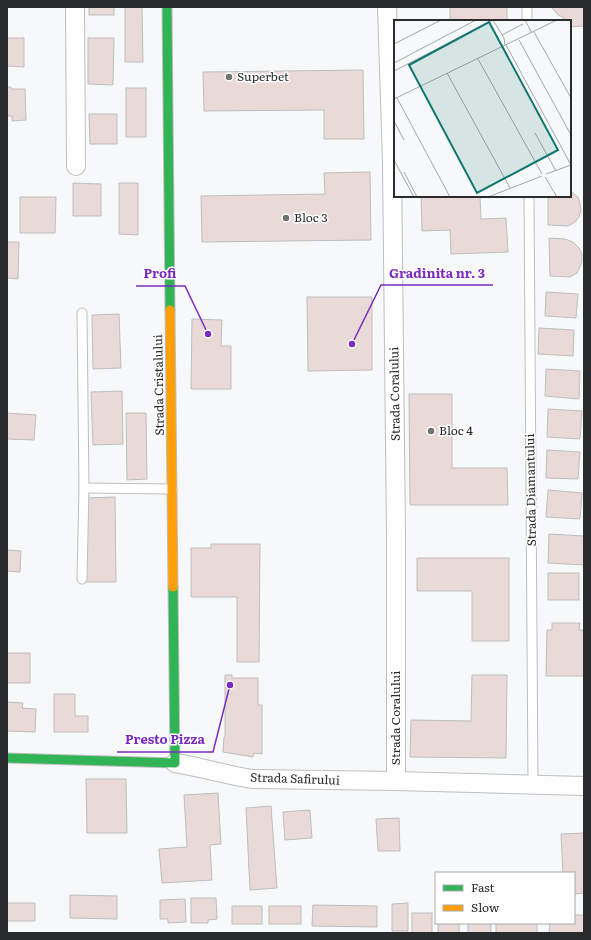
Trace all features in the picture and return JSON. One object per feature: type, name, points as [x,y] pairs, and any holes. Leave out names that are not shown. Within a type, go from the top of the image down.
[{"type":"street","points":[[75,7],[76,166]]},
{"type":"street","name":"Strada Cristalului","points":[[158,7],[165,145]]},
{"type":"street","name":"Strada Cristalului","points":[[167,7],[165,145],[168,489],[168,760]]},
{"type":"street","name":"Strada Coralului","points":[[387,7],[392,163],[396,481],[396,781]]},
{"type":"street","name":"Strada Cristalului","points":[[164,603],[168,489]]},
{"type":"street","name":"Strada Safirului","points":[[7,758],[168,760],[252,779],[584,786]]},
{"type":"lane","points":[[527,7],[527,20]]},
{"type":"lane","name":"Strada Diamantului","points":[[528,197],[533,785]]},
{"type":"lane","points":[[82,313],[84,488],[82,579]]},
{"type":"lane","points":[[84,488],[168,489]]},
{"type":"building","points":[[89,7],[114,7],[114,15],[89,15]]},
{"type":"building","points":[[125,7],[142,7],[143,62],[125,62]]},
{"type":"building","points":[[450,7],[507,7],[507,20],[450,20]]},
{"type":"building","points":[[551,7],[584,7],[584,26],[571,27],[571,20],[563,20],[563,17],[558,15]]},
{"type":"building","points":[[7,38],[24,38],[24,67],[7,66]]},
{"type":"building","points":[[88,38],[114,38],[113,85],[88,84]]},
{"type":"building","points":[[363,70],[364,139],[324,139],[324,110],[204,111],[203,72]]},
{"type":"building","points":[[7,87],[11,87],[11,89],[25,89],[26,120],[12,121],[12,116],[7,116]]},
{"type":"building","points":[[126,88],[146,88],[146,137],[126,137]]},
{"type":"building","points":[[89,114],[117,114],[117,144],[90,144]]},
{"type":"building","name":"Bloc 3","points":[[370,172],[371,240],[202,242],[201,196],[325,194],[324,173]]},
{"type":"building","points":[[73,183],[101,184],[101,216],[73,216]]},
{"type":"building","points":[[119,183],[138,183],[138,235],[119,234]]},
{"type":"building","points":[[571,192],[578,197],[581,211],[575,222],[568,226],[548,225],[548,197],[571,197]]},
{"type":"building","points":[[20,197],[56,197],[55,233],[20,233]]},
{"type":"building","points":[[421,197],[480,197],[481,219],[506,218],[508,252],[451,254],[450,230],[422,231]]},
{"type":"building","points":[[549,238],[565,239],[573,242],[579,248],[582,254],[582,262],[577,273],[570,277],[550,276]]},
{"type":"building","points":[[7,242],[19,242],[18,279],[7,278]]},
{"type":"building","points":[[546,292],[578,294],[576,318],[545,316]]},
{"type":"building","points":[[307,297],[372,297],[372,370],[308,371]]},
{"type":"building","points":[[119,314],[121,368],[93,369],[92,315]]},
{"type":"building","points":[[192,319],[222,320],[221,346],[231,346],[231,389],[191,389]]},
{"type":"building","points":[[539,328],[574,330],[573,356],[538,354]]},
{"type":"building","points":[[546,369],[580,371],[579,399],[545,396]]},
{"type":"building","points":[[122,391],[123,444],[93,445],[91,392]]},
{"type":"building","name":"Bloc 4","points":[[409,394],[452,394],[452,468],[507,468],[508,505],[410,505]]},
{"type":"building","points":[[548,409],[582,411],[580,439],[547,437]]},
{"type":"building","points":[[7,413],[36,415],[34,440],[7,439]]},
{"type":"building","points":[[126,413],[146,413],[147,479],[127,480]]},
{"type":"building","points":[[547,450],[580,452],[578,479],[546,478]]},
{"type":"building","points":[[548,490],[582,493],[580,519],[546,517]]},
{"type":"building","points":[[115,497],[116,582],[86,582],[85,498]]},
{"type":"building","points":[[549,534],[584,536],[584,565],[548,563]]},
{"type":"building","points":[[211,544],[260,544],[259,662],[237,662],[237,597],[191,597],[191,548],[211,548]]},
{"type":"building","points":[[7,550],[21,551],[20,572],[7,571]]},
{"type":"building","points":[[417,558],[509,558],[509,641],[472,641],[472,591],[417,591]]},
{"type":"building","points":[[548,573],[579,573],[579,600],[548,600]]},
{"type":"building","points":[[552,623],[580,623],[579,630],[584,630],[584,676],[546,676],[547,630],[552,630]]},
{"type":"building","points":[[7,653],[30,653],[30,683],[7,683]]},
{"type":"building","points":[[225,675],[232,675],[232,678],[258,678],[258,705],[262,705],[262,754],[254,753],[253,757],[223,752],[225,737]]},
{"type":"building","points":[[472,675],[507,675],[506,758],[410,757],[411,720],[471,721]]},
{"type":"building","points":[[54,694],[75,694],[75,716],[88,716],[88,732],[54,732]]},
{"type":"building","points":[[7,702],[23,703],[22,708],[36,709],[35,732],[7,731]]},
{"type":"building","points":[[86,779],[126,779],[127,833],[87,833]]},
{"type":"building","points":[[218,793],[221,844],[210,845],[212,880],[162,883],[159,849],[187,847],[184,795]]},
{"type":"building","points":[[271,806],[277,888],[250,890],[246,808]]},
{"type":"building","points":[[310,810],[312,838],[285,840],[283,812]]},
{"type":"building","points":[[399,818],[400,851],[378,851],[376,819]]},
{"type":"building","points":[[584,833],[584,893],[575,894],[575,872],[563,872],[561,834]]},
{"type":"building","points":[[70,895],[117,896],[117,919],[70,918]]},
{"type":"building","points":[[191,898],[216,898],[217,919],[208,920],[208,923],[191,923]]},
{"type":"building","points":[[185,899],[186,922],[168,923],[168,919],[160,919],[160,900]]},
{"type":"building","points":[[7,903],[35,903],[35,921],[7,921]]},
{"type":"building","points":[[408,903],[408,931],[392,931],[392,904]]},
{"type":"building","points":[[313,905],[377,906],[377,927],[312,926]]},
{"type":"building","points":[[232,906],[262,906],[262,924],[232,924]]},
{"type":"building","points":[[269,906],[301,906],[301,924],[269,924]]},
{"type":"building","points":[[412,913],[432,913],[432,933],[412,933]]},
{"type":"building","points":[[575,915],[584,915],[584,933],[549,933],[550,924],[575,924]]},
{"type":"building","points":[[438,924],[459,924],[459,933],[438,933]]},
{"type":"building","points":[[468,924],[491,924],[491,933],[468,933]]},
{"type":"building","points":[[496,924],[537,924],[537,933],[496,933]]},
{"type":"traffic: fast","points":[[167,7],[170,310]]},
{"type":"traffic: fast","points":[[7,758],[175,763],[173,587]]},
{"type":"traffic: slow","points":[[170,310],[173,587]]},
{"type":"place","name":"Superbet","points":[[229,77]]},
{"type":"place","name":"Bloc 3","points":[[286,218]]},
{"type":"place","name":"Profi","points":[[208,334]]},
{"type":"place","name":"Gradinita nr. 3","points":[[352,344]]},
{"type":"place","name":"Bloc 4","points":[[431,431]]},
{"type":"place","name":"Presto Pizza","points":[[230,685]]}]
